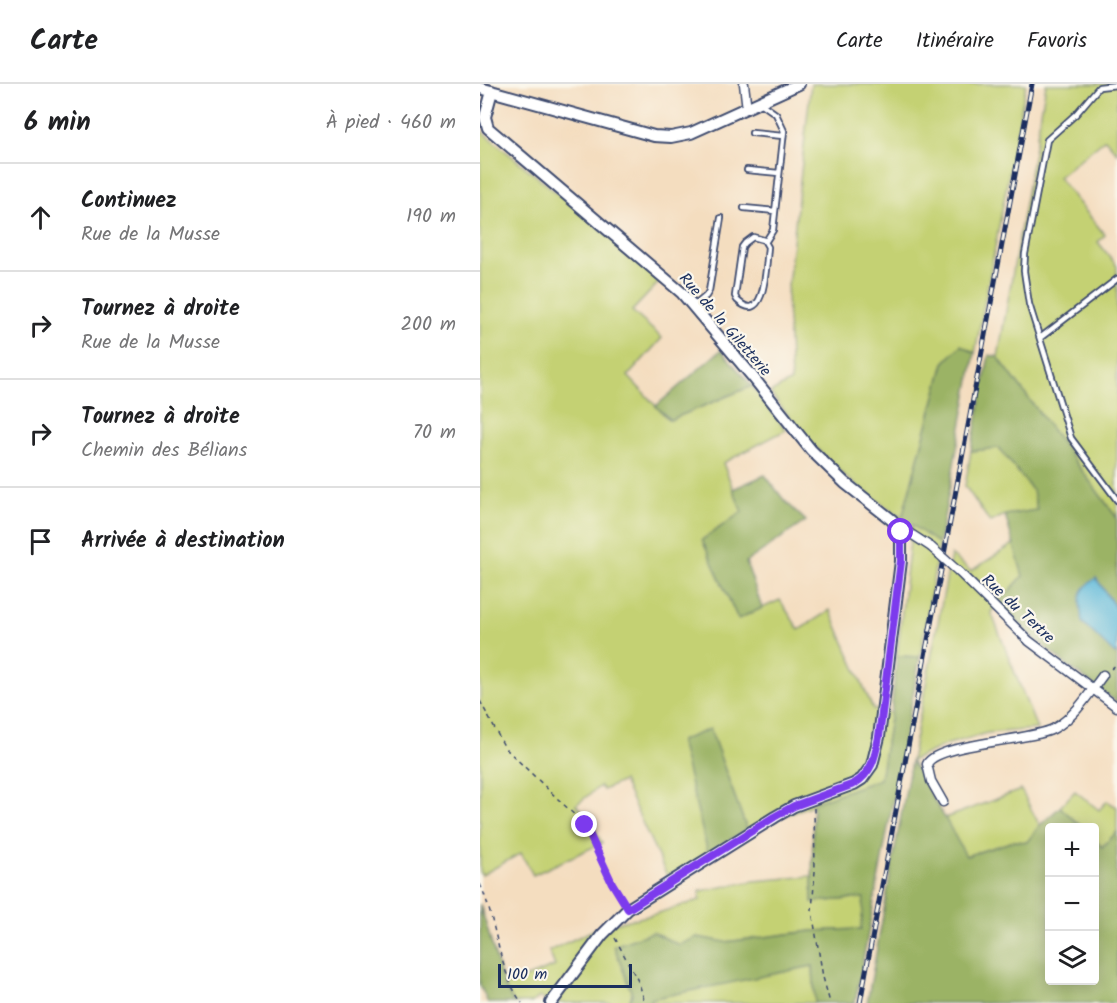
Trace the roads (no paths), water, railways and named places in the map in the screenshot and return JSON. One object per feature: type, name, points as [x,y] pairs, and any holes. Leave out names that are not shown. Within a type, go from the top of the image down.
[{"type":"street","points":[[744,84],[747,109]]},
{"type":"street","points":[[480,88],[663,137],[691,134],[799,84]]},
{"type":"street","name":"Rue de la Giletterie","points":[[492,91],[484,117],[488,128],[659,272],[694,306],[811,450],[845,483],[892,520],[901,532]]},
{"type":"street","points":[[551,1003],[609,926],[628,909],[774,817],[794,806],[862,779],[872,765],[880,726],[901,561],[901,532]]},
{"type":"street","name":"Rue du Tertre","points":[[901,532],[911,534],[931,547],[1029,641],[1117,707]]},
{"type":"street","points":[[943,802],[931,781],[927,764],[931,758],[972,745],[1049,731],[1071,716],[1103,675]]},
{"type":"lane","points":[[1117,86],[1099,87],[1076,114],[1047,141],[1028,233],[1024,271],[1029,304],[1071,438],[1117,500]]},
{"type":"lane","points":[[759,102],[776,114],[784,131],[773,230],[766,241]]},
{"type":"lane","points":[[752,133],[783,136]]},
{"type":"lane","points":[[747,170],[779,173]]},
{"type":"lane","points":[[744,208],[775,212]]},
{"type":"lane","points":[[694,306],[709,291],[721,218]]},
{"type":"lane","points":[[753,237],[766,241],[768,247],[761,299],[753,306],[746,307],[735,296],[742,248],[753,237]]},
{"type":"lane","points":[[1040,338],[1117,279]]},
{"type":"water","points":[[1096,578],[1117,610],[1117,652],[1115,654],[1082,622],[1080,597],[1089,583]]},
{"type":"railway","points":[[860,1003],[1032,84]]}]
